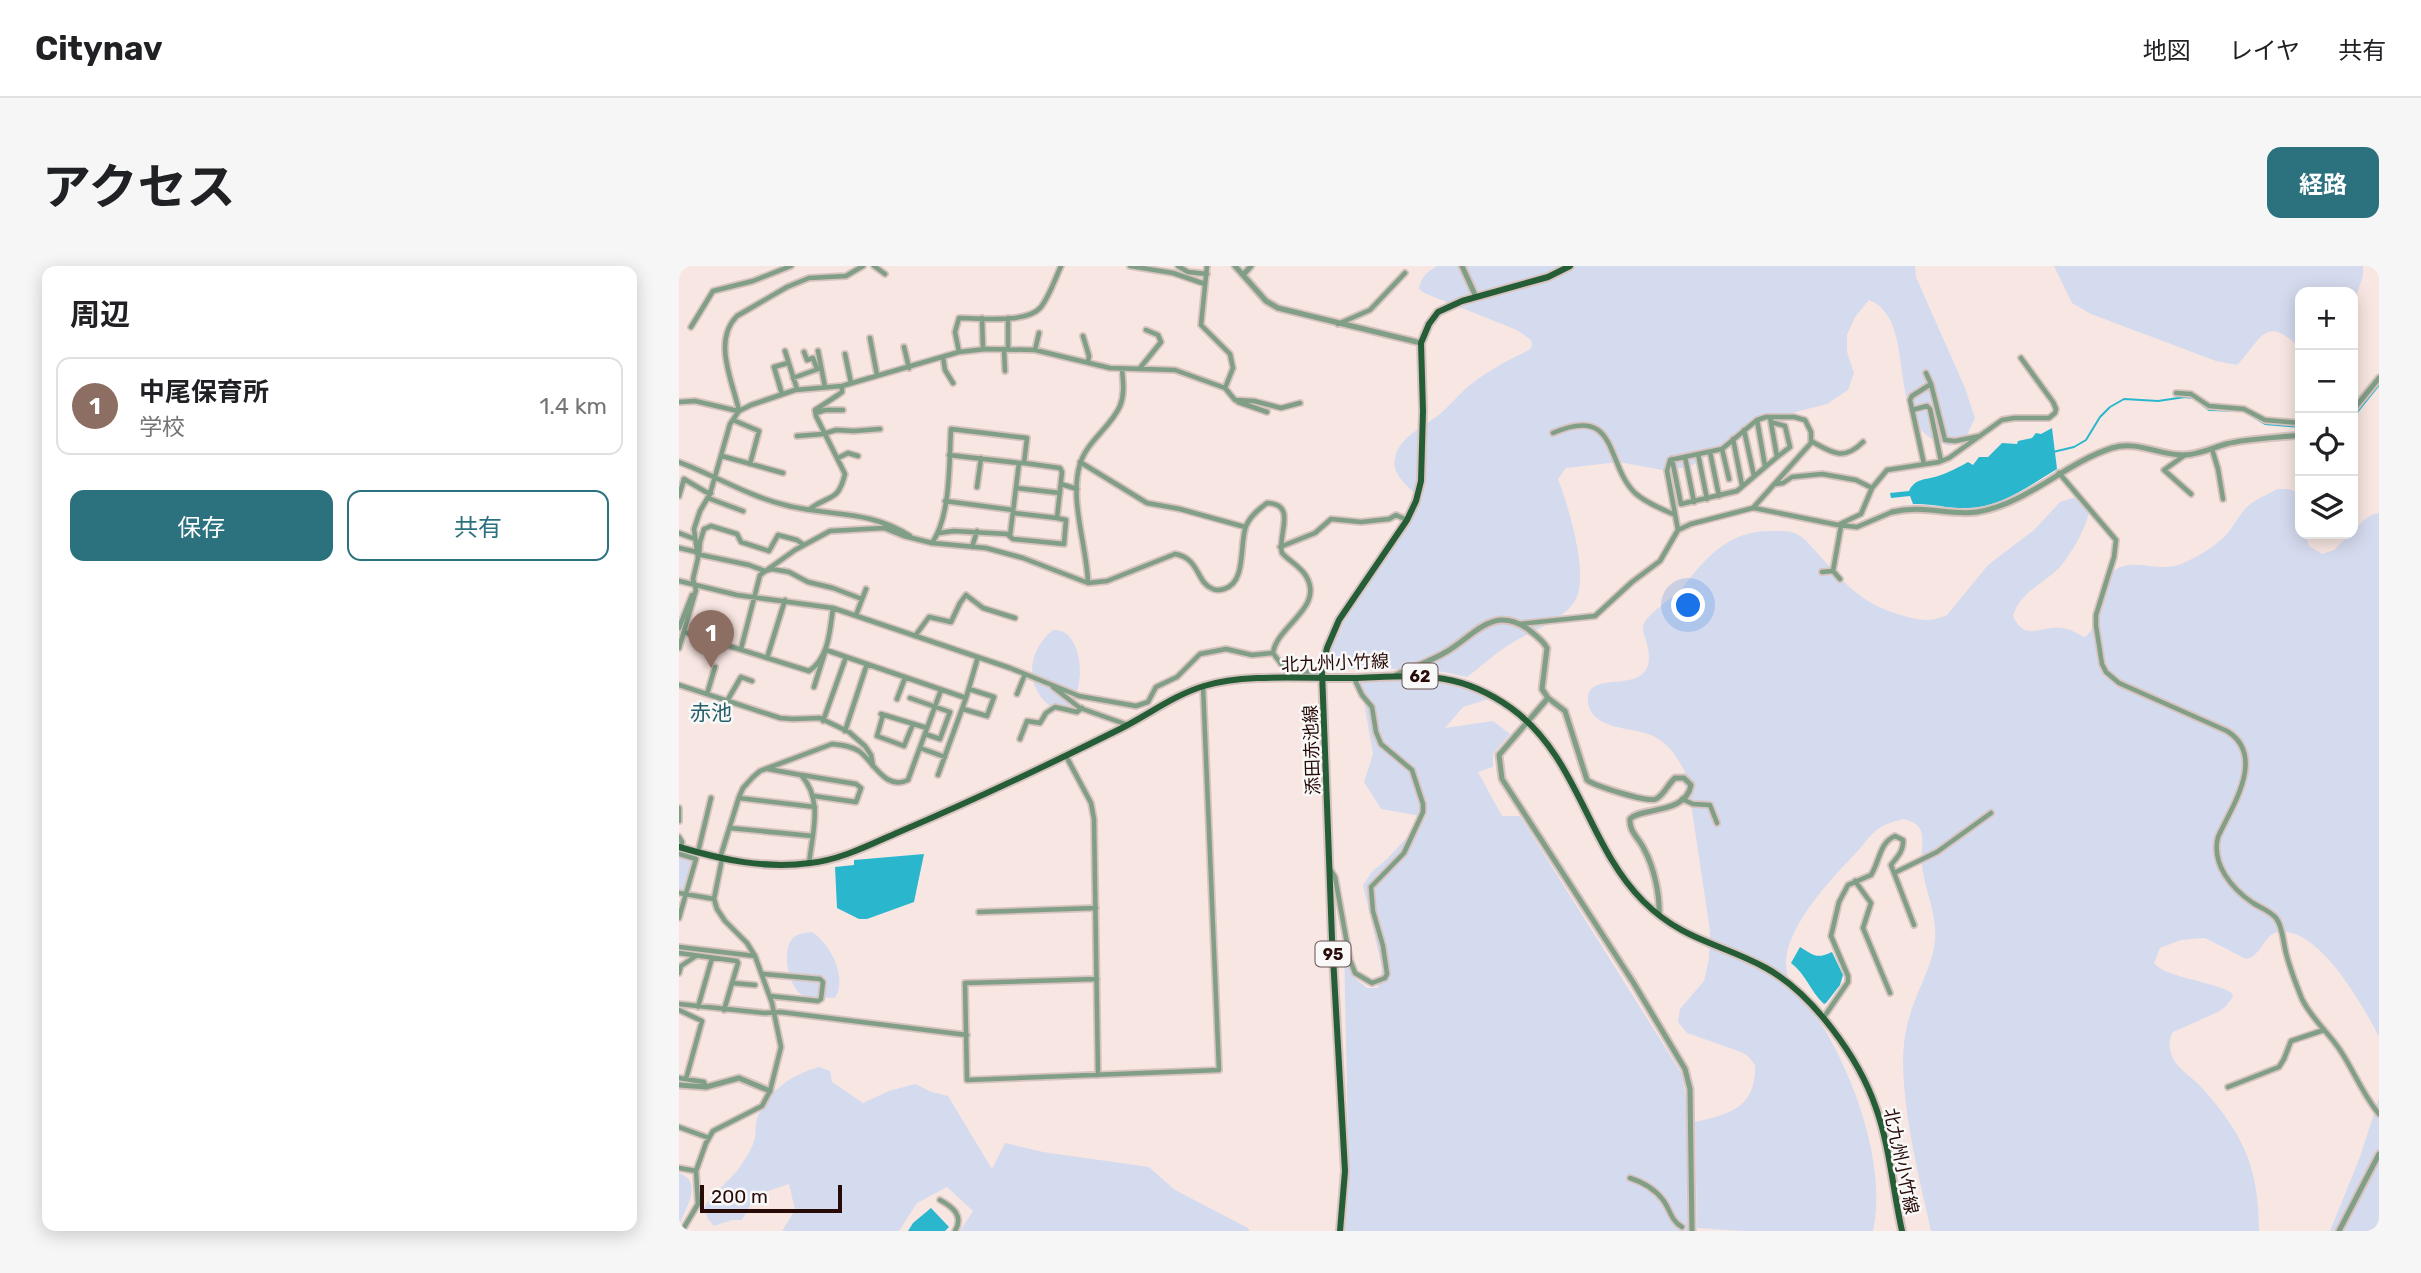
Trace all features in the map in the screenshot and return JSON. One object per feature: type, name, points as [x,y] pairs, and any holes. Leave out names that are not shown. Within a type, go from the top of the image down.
[{"type":"main road","points":[[1421,343],[1429,324],[1438,312],[1462,301],[1548,277],[1570,266]]},
{"type":"main road","name":"添田赤池線","points":[[1340,1231],[1345,1171],[1323,674],[1327,648],[1339,620],[1407,520],[1416,501],[1421,481],[1421,343]]},
{"type":"main road","name":"北九州小竹線","points":[[680,849],[721,859],[764,865],[809,864],[833,858],[1066,756],[1180,695],[1225,681],[1323,674],[1354,678],[1397,675],[1433,677],[1471,685],[1497,699],[1546,741],[1630,888],[1677,929],[1738,955],[1780,977],[1824,1017],[1876,1106],[1902,1231]]},
{"type":"street","points":[[691,327],[713,291],[760,279],[791,266]]},
{"type":"street","points":[[739,411],[729,377],[726,350],[726,337],[731,321],[787,287],[809,278],[846,276],[863,266]]},
{"type":"street","points":[[874,266],[885,274]]},
{"type":"street","points":[[959,352],[955,332],[959,318],[1028,316],[1039,310],[1061,266]]},
{"type":"street","points":[[1130,266],[1173,274],[1205,284]]},
{"type":"street","points":[[1178,266],[1198,275],[1207,274]]},
{"type":"street","points":[[1207,266],[1201,325],[1233,360],[1233,368],[1225,388]]},
{"type":"street","points":[[1235,266],[1266,301],[1278,308],[1421,343]]},
{"type":"street","points":[[1243,275],[1251,266]]},
{"type":"street","points":[[1462,266],[1476,298]]},
{"type":"street","points":[[1338,324],[1370,310],[1405,272]]},
{"type":"street","points":[[982,318],[983,349]]},
{"type":"street","points":[[1005,371],[1008,318]]},
{"type":"street","points":[[1140,368],[1161,342],[1158,335],[1146,330]]},
{"type":"street","points":[[1035,349],[1039,333]]},
{"type":"street","points":[[1083,336],[1089,356],[1088,362]]},
{"type":"street","points":[[870,338],[877,375]]},
{"type":"street","points":[[904,347],[909,368]]},
{"type":"street","points":[[698,554],[694,529],[709,495],[733,420],[739,411],[751,405],[797,389],[842,386],[959,352],[1035,349],[1122,369],[1175,370],[1225,388],[1235,400],[1267,412]]},
{"type":"street","points":[[785,351],[797,389]]},
{"type":"street","points":[[818,351],[819,369]]},
{"type":"street","points":[[804,352],[807,360],[813,358],[816,361],[825,387]]},
{"type":"street","points":[[845,354],[851,383]]},
{"type":"street","points":[[943,357],[945,370],[953,383]]},
{"type":"street","points":[[1839,526],[1861,514],[1872,488],[1887,470],[1949,458],[2002,420],[2049,418],[2055,413],[2053,402],[2021,358]]},
{"type":"street","points":[[782,394],[774,367],[788,363]]},
{"type":"street","points":[[793,377],[819,369]]},
{"type":"street","points":[[1088,583],[1086,554],[1079,523],[1077,489],[1080,462],[1119,408],[1124,380],[1122,369]]},
{"type":"street","points":[[1926,373],[1945,440],[1981,436]]},
{"type":"street","points":[[2358,404],[2379,378]]},
{"type":"street","points":[[1924,464],[1912,396],[1931,384]]},
{"type":"street","points":[[811,509],[837,495],[845,474],[815,410],[842,392],[842,386]]},
{"type":"street","points":[[2176,393],[2191,394],[2209,406],[2245,408],[2265,420],[2295,423]]},
{"type":"street","points":[[1235,400],[1254,401],[1281,408],[1300,403]]},
{"type":"street","points":[[679,402],[695,401],[739,411]]},
{"type":"street","points":[[1913,410],[1927,406],[1930,409],[1941,461]]},
{"type":"street","points":[[816,413],[842,410]]},
{"type":"street","points":[[1672,459],[1722,449],[1757,420],[1801,418],[1811,432],[1811,440],[1753,508]]},
{"type":"street","points":[[733,420],[759,431],[750,464]]},
{"type":"street","points":[[1757,420],[1765,467]]},
{"type":"street","points":[[1770,420],[1777,457]]},
{"type":"street","points":[[1672,459],[1680,502],[1683,505],[1737,491],[1790,447],[1786,426],[1770,420]]},
{"type":"street","points":[[1553,433],[1581,425],[1601,433],[1636,494],[1674,515]]},
{"type":"street","points":[[797,436],[826,434],[836,430],[880,429]]},
{"type":"street","points":[[932,543],[939,533],[945,502],[951,429],[1027,438],[1016,488],[1010,536]]},
{"type":"street","points":[[1744,430],[1754,476]]},
{"type":"street","points":[[2191,494],[2164,470],[2185,455],[2244,441],[2295,436]]},
{"type":"street","points":[[1733,439],[1743,486]]},
{"type":"street","points":[[1811,440],[1835,454],[1851,452],[1863,442]]},
{"type":"street","points":[[1397,675],[1447,651],[1493,620],[1520,624],[1595,616],[1660,561],[1678,530],[1691,524],[1753,508],[1839,526],[1857,527],[1892,512],[1924,508],[1978,512],[2022,495],[2100,452],[2119,446],[2135,445],[2185,455]]},
{"type":"street","points":[[1722,449],[1729,480]]},
{"type":"street","points":[[2212,449],[2223,499]]},
{"type":"street","points":[[1710,452],[1719,496]]},
{"type":"street","points":[[838,457],[848,453],[858,456]]},
{"type":"street","points":[[1698,454],[1707,499]]},
{"type":"street","points":[[949,455],[1060,468],[1062,472],[1057,518]]},
{"type":"street","points":[[722,456],[783,473]]},
{"type":"street","points":[[1685,457],[1694,502]]},
{"type":"street","points":[[977,488],[981,458]]},
{"type":"street","points":[[1672,459],[1667,471],[1678,530]]},
{"type":"street","points":[[1080,462],[1147,503],[1189,511],[1245,527]]},
{"type":"street","points":[[680,464],[777,503],[864,516],[889,523],[914,539]]},
{"type":"street","points":[[2059,473],[2116,540],[2114,557],[2097,615],[2102,664],[2106,672],[2119,683],[2227,732],[2238,739],[2245,750],[2247,766],[2244,778],[2215,847],[2218,864],[2245,897],[2271,913],[2279,922],[2289,962],[2303,1000],[2346,1060],[2364,1094],[2379,1114]]},
{"type":"street","points":[[1774,485],[1792,477],[1822,474],[1857,480],[1872,488]]},
{"type":"street","points":[[679,496],[684,479],[743,512]]},
{"type":"street","points":[[1061,484],[1077,489]]},
{"type":"street","points":[[1016,488],[1059,493]]},
{"type":"street","points":[[939,533],[977,531],[1010,536],[1013,539],[1064,544],[1066,520],[945,502]]},
{"type":"street","points":[[741,649],[757,596],[760,576],[829,531],[877,527],[932,543],[972,547],[1023,558],[1088,583],[1107,581],[1175,554],[1190,559],[1208,586],[1214,590],[1229,587],[1238,578],[1245,527],[1258,509],[1268,503],[1275,503],[1282,507],[1285,514],[1280,547],[1282,553],[1308,578],[1310,589],[1303,611],[1278,639],[1273,653]]},
{"type":"street","points":[[1280,547],[1315,533],[1331,519],[1361,522],[1389,519],[1396,515],[1407,520]]},
{"type":"street","points":[[679,648],[695,596],[693,579],[704,529],[711,526],[737,534],[741,542],[769,551],[778,535],[797,540],[804,545]]},
{"type":"street","points":[[1839,526],[1833,571],[1840,579]]},
{"type":"street","points":[[972,547],[977,531]]},
{"type":"street","points":[[679,533],[695,539]]},
{"type":"street","points":[[679,548],[765,571],[772,569],[789,572],[808,582],[862,599]]},
{"type":"street","points":[[1822,572],[1833,571]]},
{"type":"street","points":[[679,581],[737,594],[833,608],[1098,701],[1142,705],[1152,697],[1156,687],[1177,677],[1200,654],[1226,649],[1252,655],[1273,653]]},
{"type":"street","points":[[856,615],[866,589]]},
{"type":"street","points":[[679,628],[688,600],[692,595],[695,596]]},
{"type":"street","points":[[915,636],[929,617],[951,622],[966,595],[983,608],[1015,618]]},
{"type":"street","points":[[767,658],[785,600]]},
{"type":"street","points":[[814,687],[825,651],[833,608]]},
{"type":"street","points":[[1520,624],[1537,636],[1547,648],[1542,683],[1548,698],[1565,711],[1584,775],[1591,783],[1650,800],[1658,797],[1672,780],[1684,778],[1691,785],[1682,799],[1660,811],[1636,814],[1630,819],[1630,827],[1646,851],[1652,870],[1660,901],[1659,915]]},
{"type":"street","points":[[684,632],[809,671],[825,651]]},
{"type":"street","points":[[825,651],[966,698]]},
{"type":"street","points":[[1273,653],[1287,672],[1323,674]]},
{"type":"street","points":[[824,721],[846,657]]},
{"type":"street","points":[[938,775],[963,709],[978,657]]},
{"type":"street","points":[[845,731],[867,664]]},
{"type":"street","points":[[707,694],[715,667]]},
{"type":"street","points":[[1017,694],[1025,674]]},
{"type":"street","points":[[727,701],[741,677],[752,681]]},
{"type":"street","points":[[897,699],[905,678]]},
{"type":"street","points":[[1330,868],[1335,877],[1350,960],[1355,973],[1371,983],[1380,981],[1387,974],[1386,963],[1373,911],[1371,887],[1404,853],[1423,812],[1423,804],[1412,769],[1381,744],[1375,732],[1372,707],[1362,695],[1354,678]]},
{"type":"street","points":[[1049,684],[1082,708],[1128,725]]},
{"type":"street","points":[[679,685],[780,718],[820,718],[845,731],[865,746],[871,755],[873,767]]},
{"type":"street","points":[[1097,979],[965,983],[967,1080],[1219,1070],[1203,686]]},
{"type":"street","points":[[963,709],[988,716],[993,697],[969,689]]},
{"type":"street","points":[[682,1231],[698,1204],[697,1171],[709,1138],[713,1131],[762,1106],[770,1091],[781,1047],[770,996],[755,956],[747,943],[725,921],[714,899],[721,859],[743,788],[753,777],[768,768],[832,744],[859,751],[888,779],[898,783],[905,782],[910,776],[941,690]]},
{"type":"street","points":[[910,698],[950,712],[940,739],[913,724],[882,714],[877,736],[904,746],[913,724]]},
{"type":"street","points":[[1548,698],[1499,755],[1502,779],[1633,982],[1685,1069],[1690,1089],[1692,1231]]},
{"type":"street","points":[[1020,740],[1027,721],[1040,723],[1046,713],[1055,708],[1077,712],[1082,708]]},
{"type":"street","points":[[920,748],[945,757]]},
{"type":"street","points":[[1066,756],[1091,803],[1094,819],[1098,1075]]},
{"type":"street","points":[[768,768],[856,784],[861,788],[856,802],[814,796]]},
{"type":"street","points":[[801,775],[814,796],[815,807],[809,864]]},
{"type":"street","points":[[698,852],[711,798]]},
{"type":"street","points":[[739,798],[815,807]]},
{"type":"street","points":[[1682,799],[1693,804],[1710,805],[1717,824]]},
{"type":"street","points":[[679,808],[679,821]]},
{"type":"street","points":[[1894,873],[1937,852],[1991,813]]},
{"type":"street","points":[[730,828],[812,836]]},
{"type":"street","points":[[1824,1017],[1848,982],[1831,936],[1840,897],[1848,885],[1871,875],[1882,847],[1895,836],[1903,840],[1903,845],[1891,865],[1914,925]]},
{"type":"street","points":[[679,837],[682,842],[680,849],[696,859],[682,896],[679,918]]},
{"type":"street","points":[[1855,881],[1871,903],[1863,928],[1890,993]]},
{"type":"street","points":[[682,896],[714,899]]},
{"type":"street","points":[[979,912],[1096,908]]},
{"type":"street","points":[[679,950],[755,956]]},
{"type":"street","points":[[679,950],[696,956],[737,961],[725,1010]]},
{"type":"street","points":[[679,973],[681,965],[696,956]]},
{"type":"street","points":[[698,1007],[712,958]]},
{"type":"street","points":[[763,974],[820,979],[823,982],[821,999],[818,1001],[770,996]]},
{"type":"street","points":[[732,984],[755,985]]},
{"type":"street","points":[[679,1004],[967,1035]]},
{"type":"street","points":[[679,1018],[682,1012],[702,1021],[686,1079]]},
{"type":"street","points":[[2228,1087],[2279,1067],[2291,1041],[2324,1030]]},
{"type":"street","points":[[679,1078],[704,1082],[706,1087]]},
{"type":"street","points":[[679,1085],[706,1087],[739,1078],[770,1091]]},
{"type":"street","points":[[679,1127],[709,1138]]},
{"type":"street","points":[[2339,1231],[2379,1154]]},
{"type":"street","points":[[679,1168],[697,1171]]},
{"type":"street","points":[[1630,1178],[1665,1201],[1676,1224],[1682,1227]]},
{"type":"street","points":[[940,1200],[955,1210],[958,1216],[955,1231]]},
{"type":"shaded area","points":[[1437,266],[1915,266],[1916,277],[1965,388],[1975,418],[1965,439],[1950,446],[1929,437],[1916,423],[1904,385],[1898,343],[1892,325],[1883,310],[1869,300],[1855,317],[1847,335],[1847,352],[1854,373],[1848,390],[1827,404],[1757,422],[1690,467],[1662,470],[1619,462],[1566,468],[1558,479],[1576,543],[1580,578],[1573,604],[1560,616],[1509,645],[1467,677],[1429,669],[1330,669],[1332,648],[1344,622],[1416,512],[1419,498],[1402,480],[1394,464],[1398,450],[1407,438],[1441,413],[1471,384],[1532,346],[1531,340],[1517,330],[1419,289],[1425,275]]},
{"type":"shaded area","points":[[2054,266],[2363,266],[2358,290],[2358,287],[2295,287],[2295,344],[2278,332],[2271,331],[2258,339],[2237,365],[2216,361],[2091,314],[2072,303]]},
{"type":"shaded area","points":[[2277,489],[2295,492],[2295,539],[2307,539],[2309,546],[2322,554],[2334,550],[2345,539],[2358,539],[2358,526],[2379,513],[2379,1037],[2363,1007],[2324,954],[2309,941],[2293,933],[2273,934],[2256,954],[2246,959],[2205,938],[2181,940],[2160,948],[2154,963],[2159,968],[2232,993],[2233,997],[2218,1012],[2173,1032],[2170,1048],[2176,1063],[2217,1106],[2239,1138],[2256,1189],[2259,1231],[1931,1231],[1909,1126],[1903,1063],[1907,1027],[1934,949],[1935,929],[1922,866],[1921,831],[1912,822],[1903,819],[1875,831],[1832,878],[1796,930],[1788,948],[1786,965],[1790,981],[1816,1016],[1841,1060],[1860,1107],[1873,1158],[1876,1183],[1873,1231],[1742,1231],[1697,1228],[1695,1122],[1739,1107],[1751,1091],[1755,1065],[1741,1052],[1687,1033],[1678,1022],[1680,1009],[1704,981],[1709,959],[1710,931],[1687,777],[1674,754],[1655,737],[1597,719],[1588,702],[1590,691],[1597,685],[1632,679],[1642,674],[1648,665],[1644,623],[1678,592],[1711,555],[1744,535],[1772,531],[1796,534],[1866,600],[1888,611],[1929,620],[1947,615],[1988,565],[2034,530],[2060,502],[2079,496],[2090,503],[2079,537],[2059,568],[2020,601],[2013,616],[2023,629],[2029,631],[2055,627],[2071,630],[2085,637],[2094,624],[2101,589],[2110,574],[2126,565],[2163,567],[2191,559],[2222,539],[2249,505]]},
{"type":"shaded area","points":[[1053,630],[1064,632],[1072,640],[1080,666],[1076,695],[1060,712],[1048,705],[1040,695],[1032,674],[1037,651]]},
{"type":"shaded area","points":[[1397,678],[1444,684],[1489,699],[1463,707],[1445,728],[1493,721],[1510,734],[1493,754],[1493,767],[1478,772],[1502,816],[1520,816],[1682,1074],[1687,1112],[1688,1231],[1345,1231],[1349,1185],[1344,945],[1355,978],[1367,988],[1378,988],[1382,968],[1363,885],[1372,872],[1426,817],[1381,809],[1364,782],[1373,754],[1360,680]]},
{"type":"shaded area","points":[[679,857],[694,863],[684,892],[679,892]]},
{"type":"shaded area","points":[[812,932],[825,944],[835,962],[839,981],[835,998],[806,997],[797,991],[790,977],[787,960],[789,945],[796,936]]},
{"type":"shaded area","points":[[819,1067],[830,1071],[832,1082],[863,1103],[889,1091],[915,1084],[948,1096],[992,1169],[1005,1143],[1043,1152],[1149,1167],[1175,1190],[1250,1231],[960,1231],[973,1211],[947,1187],[917,1203],[899,1231],[782,1231],[795,1210],[789,1184],[756,1195],[742,1220],[714,1226],[704,1208],[749,1153],[755,1138],[757,1119],[763,1107],[783,1084]]},
{"type":"shaded area","points":[[2379,1098],[2379,1231],[2330,1231],[2360,1157]]},
{"type":"shaded area","points":[[679,1173],[687,1177],[692,1190],[679,1226]]},
{"type":"water","points":[[2052,428],[2057,469],[2003,500],[1979,507],[1960,508],[1913,504],[1910,496],[1891,498],[1890,493],[1909,491],[1921,480],[1946,473],[1968,462],[1973,465],[1979,457],[1988,457],[2002,443],[2017,444],[2018,441],[2032,438],[2036,433],[2041,434]]},
{"type":"water","points":[[924,854],[914,902],[867,919],[859,919],[837,908],[835,867],[854,865],[854,860]]},
{"type":"water","points":[[1800,947],[1816,956],[1832,952],[1843,975],[1840,985],[1824,1004],[1801,972],[1791,963]]},
{"type":"water","points":[[931,1208],[949,1227],[945,1231],[908,1231],[913,1223]]},
{"type":"waterway","points":[[2356,413],[2379,385]]},
{"type":"waterway","points":[[2053,452],[2074,447],[2086,440],[2100,417],[2124,399],[2158,401],[2193,398],[2209,410],[2243,411],[2265,424],[2295,427]]},
{"type":"place","name":"中尾保育所","points":[[711,668]]},
{"type":"district","name":"赤池","points":[[711,712]]}]
